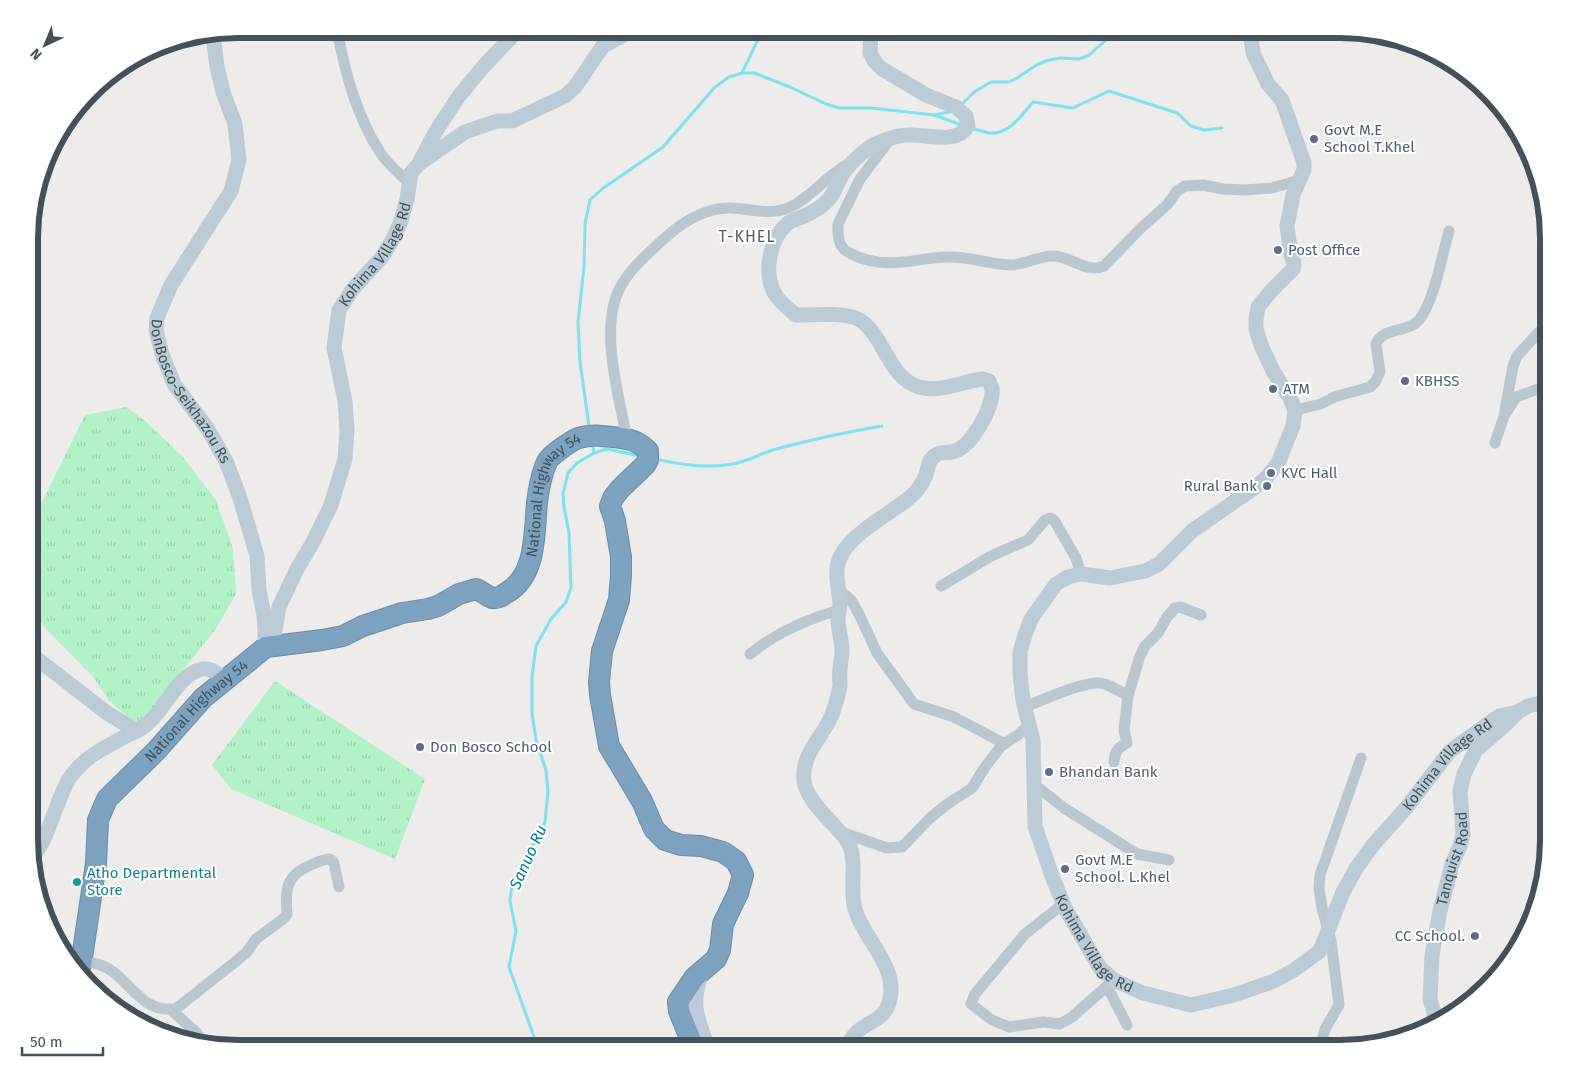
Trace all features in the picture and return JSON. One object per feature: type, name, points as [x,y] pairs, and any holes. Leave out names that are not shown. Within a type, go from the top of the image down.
[{"type":"highway","name":"National Highway 54","points":[[81,963],[96,863],[98,820],[107,799],[156,751],[203,698],[269,647],[343,636],[363,626],[402,613],[428,610],[459,594],[476,589],[492,598],[498,598],[510,592],[530,562],[536,536],[537,501],[547,461],[577,438],[598,436],[627,439],[638,442],[648,451],[648,460],[642,469],[620,489],[610,506],[615,521],[621,557],[621,575],[619,600],[602,651],[600,695],[609,746],[642,801],[654,829],[665,840],[723,852],[736,861],[743,875],[738,893],[723,924],[720,950],[716,960],[695,977],[678,1002],[679,1011],[691,1040]]},
{"type":"main road","name":"Kohima Village Rd","points":[[269,647],[279,607],[296,569],[313,542],[331,505],[345,459],[347,430],[345,401],[334,348],[339,310],[352,290],[382,257],[393,239],[403,214],[411,173],[418,165],[436,131],[459,96],[510,38]]},
{"type":"main road","points":[[418,165],[465,132],[498,121],[512,121],[565,96],[575,87],[602,46],[617,38]]},
{"type":"main road","points":[[851,1040],[854,1034],[862,1027],[882,1016],[889,1006],[892,985],[888,971],[855,910],[851,853],[848,843],[806,788],[804,771],[810,751],[830,717],[840,685],[842,651],[838,619],[840,610],[837,567],[840,557],[847,546],[877,520],[911,496],[926,476],[930,461],[935,455],[956,451],[971,438],[981,425],[991,397],[992,388],[989,382],[983,379],[936,389],[920,387],[908,382],[888,361],[872,332],[859,320],[848,316],[796,315],[776,297],[770,281],[769,265],[776,238],[788,222],[820,207],[830,198],[844,172],[873,145],[892,138],[909,135],[936,137],[961,134],[968,126],[968,121],[959,110],[882,69],[870,53],[870,38]]},
{"type":"main road","points":[[1251,38],[1253,53],[1268,84],[1282,100],[1301,153],[1304,170],[1294,195],[1287,226],[1294,263],[1293,268],[1258,307],[1256,319],[1256,329],[1261,345],[1295,410]]},
{"type":"main road","name":"DonBosco-Seikhazou Rs","points":[[214,39],[217,67],[223,92],[235,124],[239,160],[231,191],[171,285],[158,318],[156,330],[162,354],[174,384],[207,428],[226,461],[240,498],[257,556],[259,590],[269,647]]},
{"type":"main road","name":"Kohima Village Rd","points":[[1295,410],[1293,426],[1278,463],[1266,478],[1254,488],[1192,531],[1159,564],[1145,571],[1110,578],[1081,574],[1068,577],[1056,584],[1046,596],[1028,627],[1020,652],[1020,674],[1033,740],[1035,826],[1063,904],[1100,968],[1111,983],[1143,994],[1191,1005],[1256,989],[1294,970],[1320,951],[1343,892],[1357,868],[1373,845],[1406,808],[1450,751],[1499,716],[1518,712],[1528,706],[1540,703]]},
{"type":"main road","points":[[38,660],[107,713],[137,731]]},
{"type":"main road","points":[[38,851],[69,778],[82,762],[94,753],[146,725],[180,683],[195,672],[204,668],[212,670],[226,679]]},
{"type":"main road","name":"Tanquist Road","points":[[1434,1016],[1430,1000],[1432,955],[1440,911],[1452,864],[1463,834],[1460,791],[1464,774],[1476,750],[1518,712]]},
{"type":"main road","points":[[704,968],[695,999],[700,1026],[705,1040]]},
{"type":"street","points":[[339,38],[356,100],[378,151],[409,183]]},
{"type":"street","points":[[892,138],[860,179],[838,224],[842,248],[846,252],[873,262],[900,264],[950,257],[973,259],[996,265],[1015,264],[1053,256],[1065,258],[1089,268],[1098,268],[1104,266],[1166,205],[1177,191],[1185,186],[1203,185],[1245,190],[1272,188],[1300,180]]},
{"type":"street","points":[[627,439],[611,348],[611,327],[612,306],[620,286],[630,273],[672,231],[685,221],[716,209],[735,208],[761,212],[788,208],[799,202],[837,170],[853,162]]},
{"type":"street","points":[[1295,410],[1321,404],[1370,386],[1375,382],[1380,372],[1376,344],[1386,334],[1414,325],[1422,316],[1432,292],[1448,232]]},
{"type":"street","points":[[1495,443],[1504,416],[1510,380],[1517,356],[1540,331]]},
{"type":"street","points":[[1504,416],[1516,397],[1540,388]]},
{"type":"street","points":[[941,586],[991,556],[1028,540],[1050,518],[1054,520],[1076,558],[1081,574]]},
{"type":"street","points":[[838,588],[851,600],[860,614],[877,653],[914,704],[962,720],[1005,744]]},
{"type":"street","points":[[1114,762],[1115,753],[1118,748],[1127,743],[1124,730],[1128,696],[1140,656],[1145,646],[1158,633],[1175,608],[1180,607],[1201,615]]},
{"type":"street","points":[[750,654],[783,632],[827,613],[840,610]]},
{"type":"street","points":[[1025,707],[1060,692],[1096,683],[1107,685],[1128,696]]},
{"type":"street","points":[[838,831],[887,848],[902,847],[930,818],[972,788],[984,767],[1005,744],[1018,736],[1030,724]]},
{"type":"street","points":[[1322,1040],[1325,1029],[1338,1005],[1331,941],[1319,888],[1320,874],[1361,758]]},
{"type":"street","points":[[1035,785],[1064,808],[1137,854],[1169,860]]},
{"type":"street","points":[[83,966],[92,963],[106,968],[123,980],[144,1001],[160,1009],[170,1009],[181,1005],[235,962],[256,940],[283,919],[287,914],[286,893],[289,883],[298,870],[325,859],[330,859],[334,862],[339,887]]},
{"type":"street","points":[[1063,904],[1025,934],[975,994],[971,1004],[992,1020],[1009,1027],[1043,1022],[1060,1024],[1072,1017],[1111,983],[1127,1025]]},
{"type":"street","points":[[170,1009],[199,1036]]},
{"type":"green space","points":[[126,407],[144,420],[182,456],[216,500],[233,549],[236,594],[215,630],[138,725],[109,701],[94,678],[43,626],[38,616],[38,510],[85,415]]},
{"type":"green space","points":[[275,681],[425,779],[395,859],[231,789],[212,765]]},
{"type":"waterway","points":[[742,73],[759,38]]},
{"type":"waterway","points":[[960,106],[974,92],[991,82],[1009,82],[1038,64],[1049,60],[1060,58],[1079,59],[1089,55],[1109,38]]},
{"type":"waterway","points":[[589,426],[580,362],[578,322],[584,267],[585,224],[590,200],[602,189],[663,147],[714,88],[729,77],[742,73],[754,73],[839,108],[871,108],[934,115],[962,125]]},
{"type":"waterway","points":[[974,129],[989,133],[1003,131],[1020,118],[1033,102],[1073,108],[1109,91],[1177,113],[1191,126],[1204,130],[1222,128]]},
{"type":"waterway","points":[[935,115],[953,111]]},
{"type":"waterway","points":[[660,460],[691,465],[713,466],[734,464],[793,445],[882,426]]},
{"type":"waterway","name":"Sanuo Ru","points":[[535,1040],[509,967],[516,931],[510,901],[512,884],[545,822],[548,791],[546,770],[536,740],[532,713],[532,677],[536,646],[551,619],[566,602],[571,588],[569,533],[563,494],[568,473],[577,463],[594,453],[593,447]]},
{"type":"waterway","points":[[594,453],[607,449],[640,456]]},
{"type":"place","name":"Govt M.E School T.Khel","points":[[1314,139]]},
{"type":"place","name":"Post Office","points":[[1278,250]]},
{"type":"place","name":"KBHSS","points":[[1405,381]]},
{"type":"place","name":"ATM","points":[[1273,389]]},
{"type":"place","name":"KVC Hall","points":[[1271,473]]},
{"type":"place","name":"Rural Bank","points":[[1267,486]]},
{"type":"place","name":"Don Bosco School","points":[[420,747]]},
{"type":"place","name":"Bhandan Bank","points":[[1049,772]]},
{"type":"place","name":"Govt M.E School. L.Khel","points":[[1065,869]]},
{"type":"place","name":"Atho Departmental Store","points":[[77,882]]},
{"type":"place","name":"CC School.","points":[[1475,936]]},
{"type":"district","name":"T-KHEL","points":[[747,236]]}]
